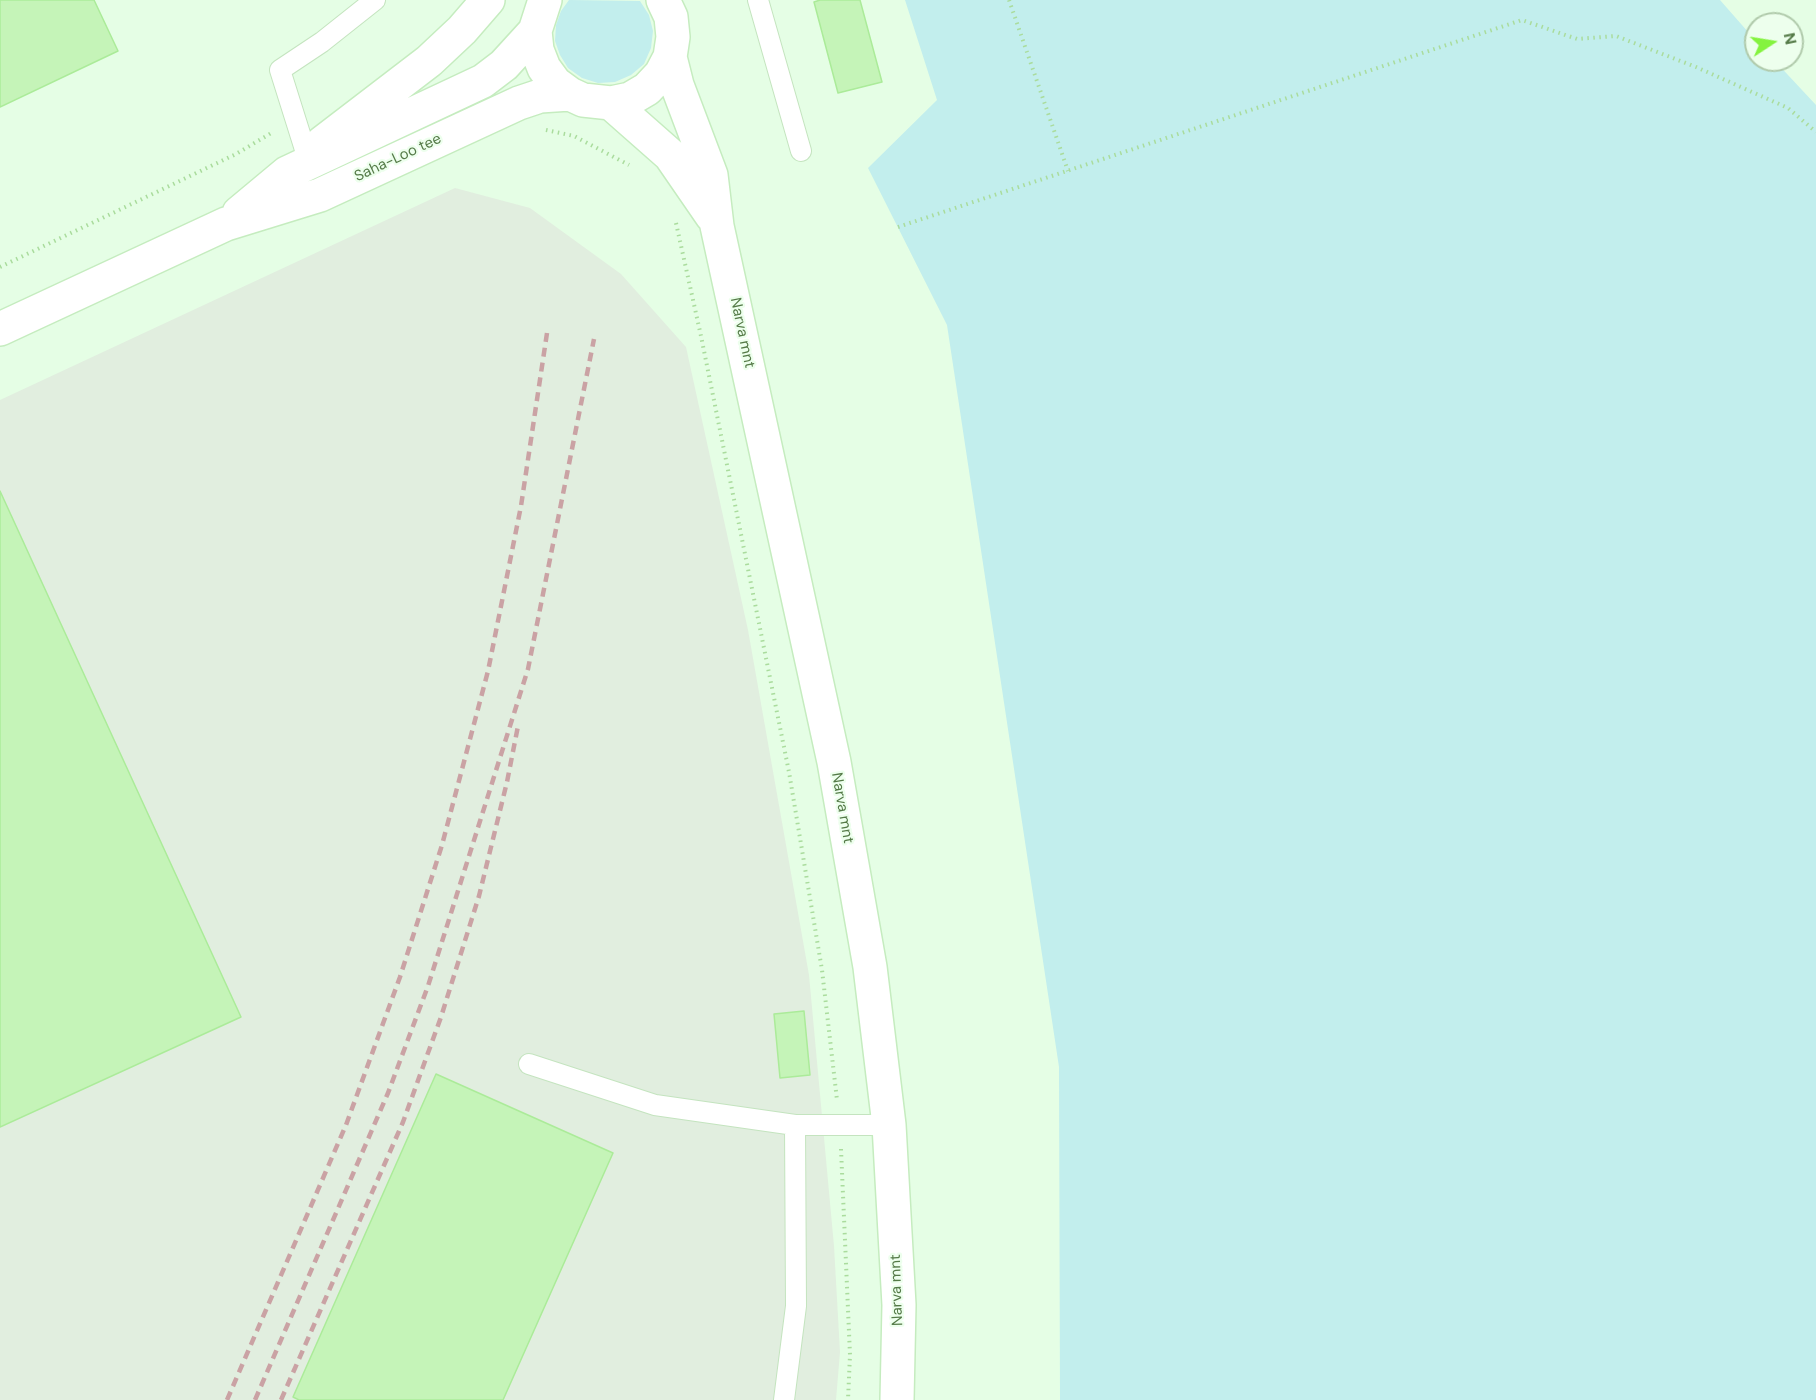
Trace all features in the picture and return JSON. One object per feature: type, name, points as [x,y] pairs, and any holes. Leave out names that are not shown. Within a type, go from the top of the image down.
[{"type":"main road","points":[[297,165],[346,123],[429,61],[462,30],[488,0]]},
{"type":"main road","name":"Narva mnt","points":[[545,0],[535,31],[537,50],[544,68],[555,83],[570,94],[583,100],[611,103],[630,99],[647,89],[661,74],[670,57],[673,37],[671,17],[663,0]]},
{"type":"main road","name":"Saha-Loo tee","points":[[226,224],[297,165],[483,81],[504,65],[535,31]]},
{"type":"main road","name":"Narva mnt","points":[[670,57],[677,85],[711,175],[717,226],[834,762],[870,967],[889,1125],[899,1305],[897,1400]]},
{"type":"main road","name":"Saha-Loo tee","points":[[0,329],[226,224],[320,195],[519,103],[540,96],[570,94]]},
{"type":"main road","name":"Narva mnt","points":[[611,103],[670,154],[717,226]]},
{"type":"lane","points":[[297,165],[296,118],[280,70],[322,42],[375,0]]},
{"type":"lane","points":[[758,0],[801,151]]},
{"type":"lane","points":[[529,1064],[655,1105],[795,1125],[889,1125]]},
{"type":"lane","points":[[784,1400],[796,1306],[795,1125]]},
{"type":"path","points":[[1009,0],[1068,171]]},
{"type":"path","points":[[898,226],[1522,20],[1577,39],[1616,36],[1696,67],[1788,108],[1816,132]]},
{"type":"path","points":[[0,267],[236,154],[296,118]]},
{"type":"path","points":[[537,131],[574,136],[612,154],[638,171]]},
{"type":"path","points":[[675,217],[704,348],[789,772],[822,970],[839,1126],[850,1355],[848,1400]]},
{"type":"shaded area","points":[[569,0],[640,1],[649,15],[653,31],[651,48],[644,64],[631,75],[615,82],[598,83],[582,78],[568,68],[555,41],[556,25],[561,11]]},
{"type":"shaded area","points":[[905,0],[1720,0],[1744,27],[1744,72],[1785,72],[1816,105],[1816,1400],[1060,1400],[1059,1067],[947,325],[868,168],[937,100]]},
{"type":"shaded area","points":[[455,188],[530,208],[621,274],[686,347],[748,630],[809,975],[834,1246],[840,1352],[836,1400],[0,1400],[0,400]]},
{"type":"building","points":[[0,0],[94,0],[118,51],[0,107]]},
{"type":"building","points":[[860,0],[882,82],[838,93],[814,2]]},
{"type":"building","points":[[0,491],[241,1017],[0,1127]]},
{"type":"building","points":[[804,1011],[810,1075],[780,1078],[774,1014]]},
{"type":"building","points":[[436,1074],[613,1153],[503,1400],[299,1400],[293,1397]]},
{"type":"railway","points":[[227,1400],[346,1125],[400,977],[442,845],[488,671],[521,506],[547,333]]},
{"type":"railway","points":[[255,1400],[388,1093],[428,986],[528,669],[594,339]]},
{"type":"railway","points":[[281,1400],[403,1122],[441,1017],[479,896],[507,782],[518,726]]}]
